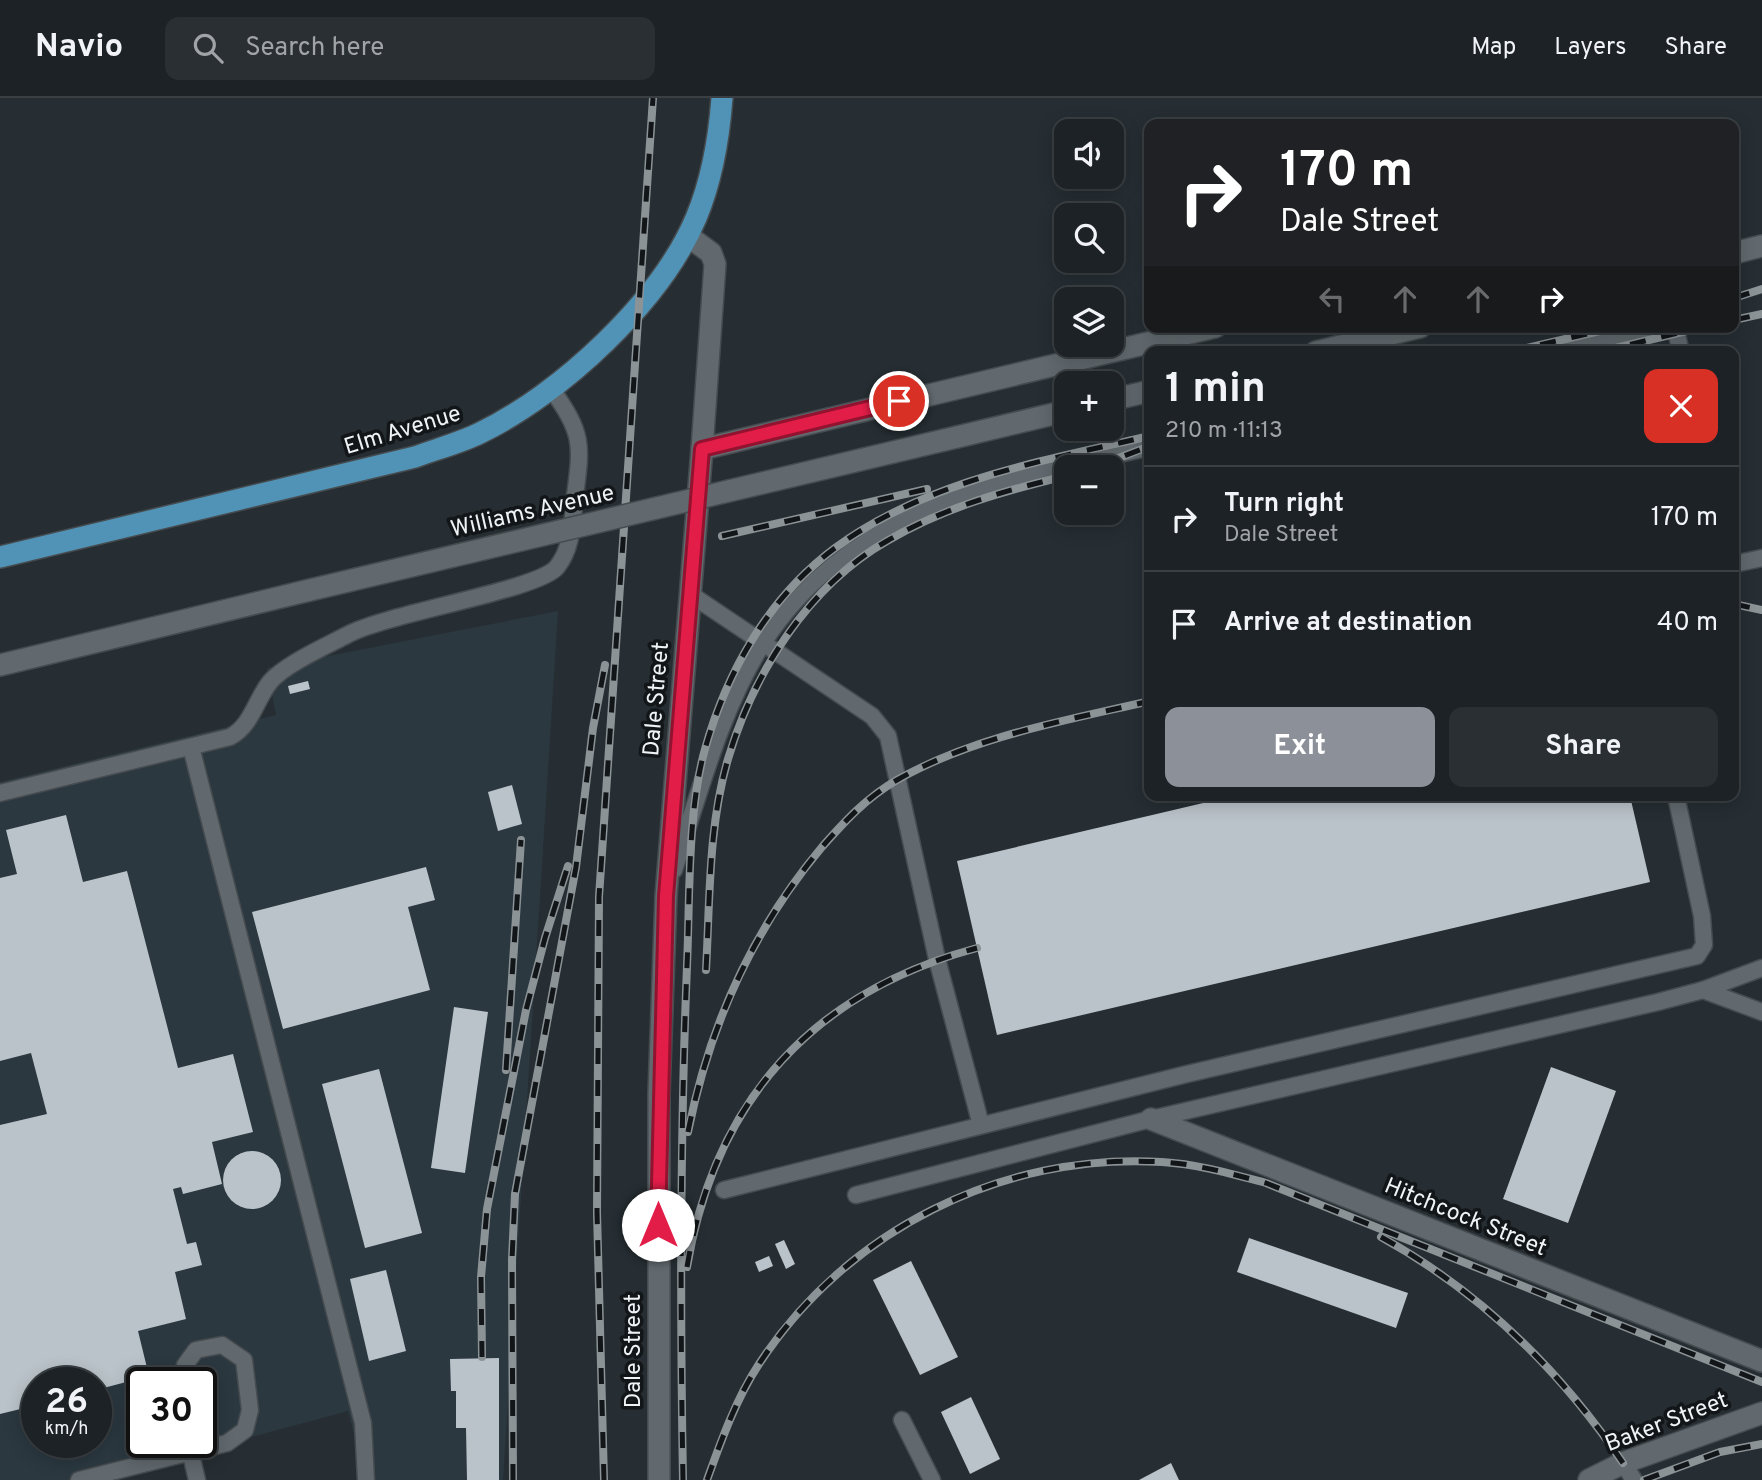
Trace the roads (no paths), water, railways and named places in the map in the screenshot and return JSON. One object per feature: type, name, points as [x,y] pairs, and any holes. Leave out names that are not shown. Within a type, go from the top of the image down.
[{"type":"main road","name":"Elm Avenue","points":[[0,556],[415,457],[481,433],[551,388],[594,352],[639,306],[688,236],[706,191],[722,98]]},
{"type":"street","name":"Dale Street","points":[[659,1480],[659,1093],[666,896],[715,264],[710,253],[688,236]]},
{"type":"street","points":[[1739,252],[1762,246]]},
{"type":"street","points":[[702,449],[1190,333]]},
{"type":"street","points":[[1341,346],[1395,333]]},
{"type":"street","points":[[1124,397],[1144,392]]},
{"type":"street","name":"Williams Avenue","points":[[4,662],[1054,414]]},
{"type":"street","name":"Hitchcock Street","points":[[1151,1119],[1762,1361]]},
{"type":"street","name":"Baker Street","points":[[1589,1480],[1628,1472],[1762,1413]]},
{"type":"lane","points":[[1585,346],[1640,333]]},
{"type":"lane","points":[[0,793],[191,747],[237,733],[245,727],[271,681],[365,626],[532,581],[555,570],[569,548],[580,447],[577,427],[551,388]]},
{"type":"lane","points":[[666,896],[723,728],[763,643],[788,610],[833,566],[892,525],[951,499],[1021,475],[1144,448]]},
{"type":"lane","points":[[1739,563],[1762,558]]},
{"type":"lane","points":[[690,594],[872,716],[888,736],[937,959],[981,1125]]},
{"type":"lane","points":[[191,747],[363,1423],[366,1480]]},
{"type":"lane","points":[[724,1190],[1187,1074],[1697,956],[1704,946],[1702,916],[1677,801]]},
{"type":"lane","points":[[856,1195],[1151,1119],[1703,990],[1762,968]]},
{"type":"lane","points":[[1703,990],[1762,1012]]},
{"type":"lane","points":[[185,1367],[196,1350],[222,1345],[244,1360],[250,1410],[245,1430],[227,1443],[217,1444]]},
{"type":"lane","points":[[902,1420],[932,1480]]},
{"type":"lane","points":[[79,1480],[150,1458]]},
{"type":"lane","points":[[191,1458],[197,1480]]},
{"type":"railway","points":[[604,1480],[597,1212],[599,897],[653,98]]},
{"type":"railway","points":[[1739,296],[1762,289]]},
{"type":"railway","points":[[1739,319],[1762,314]]},
{"type":"railway","points":[[1535,346],[1591,333]]},
{"type":"railway","points":[[1624,346],[1678,333]]},
{"type":"railway","points":[[683,1480],[682,1158],[690,856],[699,774],[725,692],[754,638],[790,589],[835,548],[870,525],[907,506],[986,476],[1144,437]]},
{"type":"railway","points":[[1124,456],[1144,448]]},
{"type":"railway","points":[[706,970],[713,837],[721,785],[752,695],[787,635],[832,582],[887,541],[952,510],[1054,479]]},
{"type":"railway","points":[[722,536],[927,489]]},
{"type":"railway","points":[[1739,605],[1762,610]]},
{"type":"railway","points":[[513,1480],[512,1260],[515,1194],[576,867],[593,728],[605,665]]},
{"type":"railway","points":[[688,1132],[697,1093],[721,1017],[755,946],[797,878],[856,810],[897,780],[957,752],[1053,723],[1144,702]]},
{"type":"railway","points":[[506,1070],[521,840]]},
{"type":"railway","points":[[482,1357],[481,1277],[487,1209],[526,1010],[568,866]]},
{"type":"railway","points":[[687,1267],[701,1207],[721,1153],[748,1104],[781,1061],[821,1024],[866,993],[919,967],[977,948]]},
{"type":"railway","points":[[707,1480],[736,1406],[759,1364],[795,1317],[836,1275],[883,1239],[933,1209],[987,1186],[1044,1171],[1102,1162],[1175,1163],[1266,1183],[1762,1382]]},
{"type":"railway","points":[[1381,1237],[1451,1282],[1515,1335],[1572,1396],[1623,1463]]},
{"type":"railway","points":[[1644,1480],[1720,1452],[1762,1444]]}]
